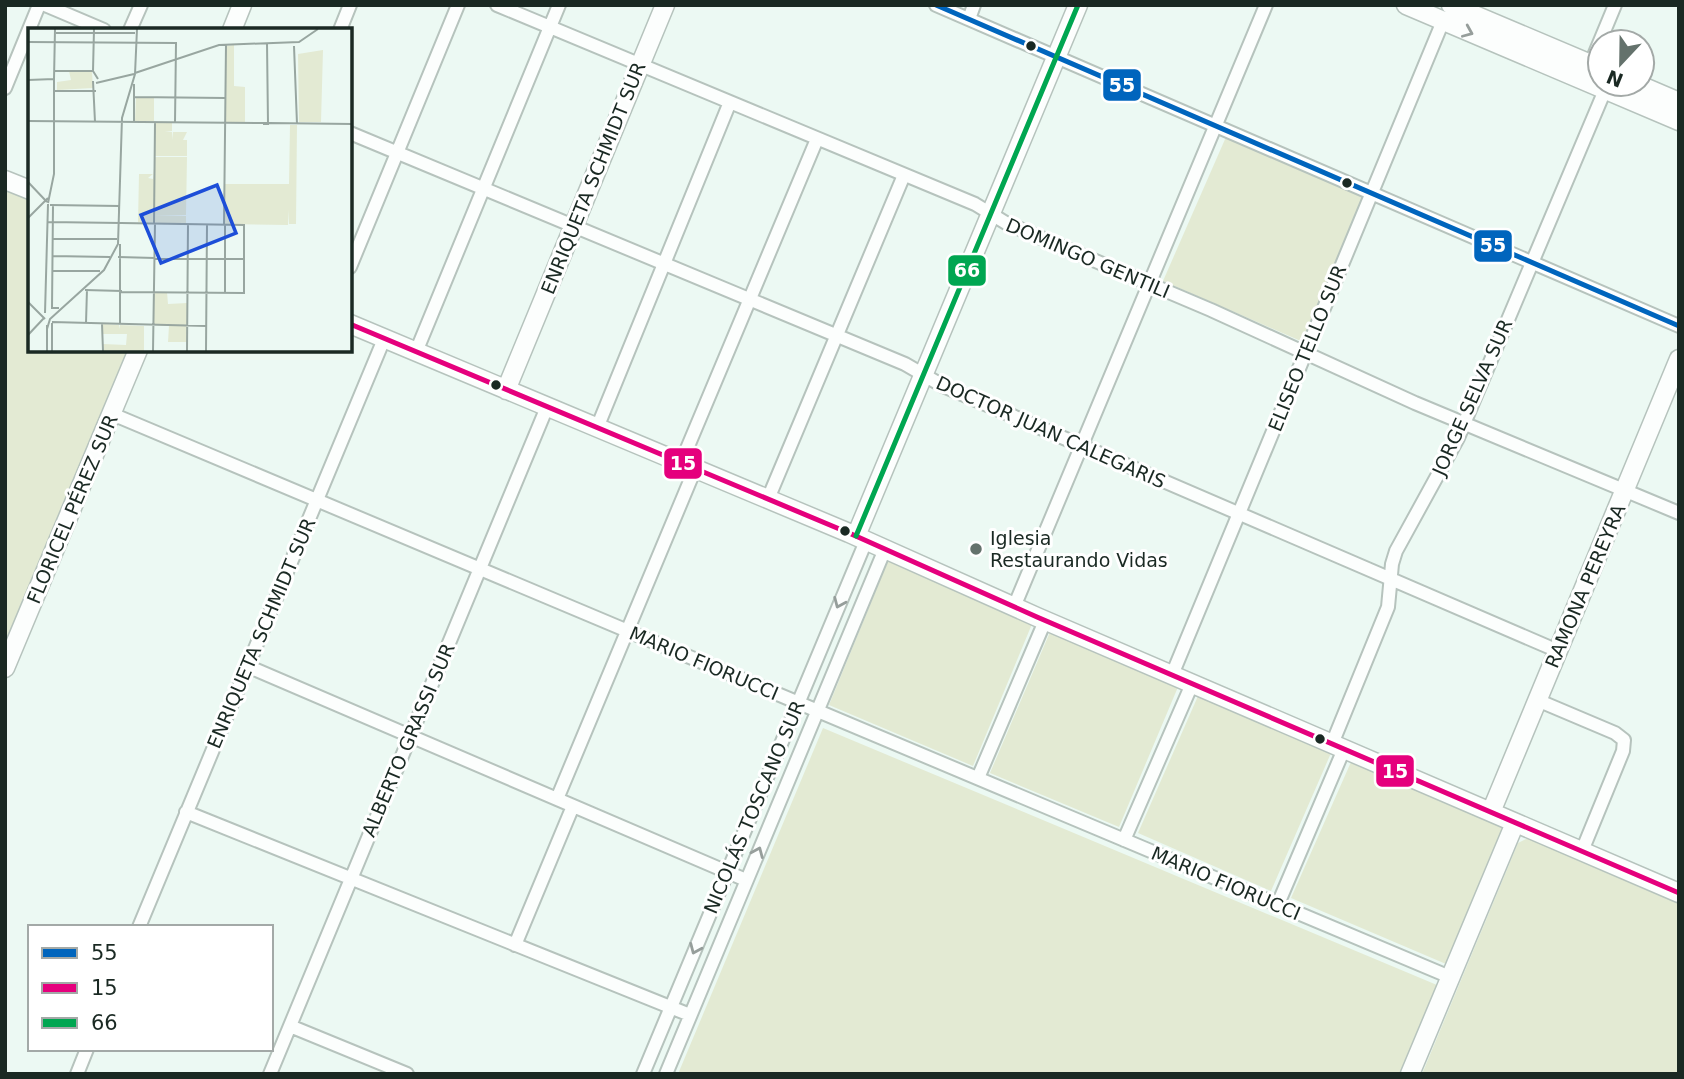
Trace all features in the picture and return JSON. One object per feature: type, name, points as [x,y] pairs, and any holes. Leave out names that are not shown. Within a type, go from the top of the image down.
[{"type":"street","points":[[30,28],[39,5]]},
{"type":"street","points":[[45,5],[99,28]]},
{"type":"street","points":[[131,28],[141,5]]},
{"type":"street","points":[[233,28],[242,5]]},
{"type":"street","points":[[341,28],[350,5]]},
{"type":"street","points":[[352,262],[458,5]]},
{"type":"street","name":"DOMINGO GENTILI","points":[[497,5],[975,204],[1006,223],[1464,423],[1679,513]]},
{"type":"street","points":[[416,352],[559,5]]},
{"type":"street","name":"ENRIQUETA SCHMIDT SUR","points":[[506,390],[665,5]]},
{"type":"street","points":[[936,5],[1679,326]]},
{"type":"street","points":[[968,19],[974,5]]},
{"type":"street","name":"NICOLÁS TOSCANO SUR","points":[[643,1074],[797,702],[923,375],[1078,5]]},
{"type":"street","points":[[1014,607],[1266,5]]},
{"type":"street","points":[[1406,5],[1447,13],[1586,69]]},
{"type":"street","points":[[1607,28],[1615,5]]},
{"type":"street","name":"ELISEO TELLO SUR","points":[[1171,675],[1447,13]]},
{"type":"street","points":[[5,88],[28,32]]},
{"type":"street","points":[[1656,92],[1679,102]]},
{"type":"street","name":"JORGE SELVA SUR","points":[[1278,904],[1388,607],[1396,551],[1464,423],[1601,98]]},
{"type":"street","points":[[1626,98],[1679,121]]},
{"type":"street","points":[[597,428],[730,102]]},
{"type":"street","name":"DOCTOR JUAN CALEGARIS","points":[[352,134],[905,365],[943,386],[1558,651]]},
{"type":"street","points":[[557,799],[627,631],[750,300],[817,139]]},
{"type":"street","points":[[768,499],[904,175]]},
{"type":"street","points":[[5,180],[28,189]]},
{"type":"street","points":[[352,325],[861,538],[1045,621],[1679,893]]},
{"type":"street","name":"ENRIQUETA SCHMIDT SUR","points":[[140,925],[384,339]]},
{"type":"street","name":"FLORICEL PÉREZ SUR","points":[[5,668],[137,352]]},
{"type":"street","name":"RAMONA PEREYRA","points":[[1491,812],[1679,359]]},
{"type":"street","name":"ALBERTO GRASSI SUR","points":[[270,1074],[547,407]]},
{"type":"street","name":"MARIO FIORUCCI","points":[[111,414],[1450,977]]},
{"type":"street","name":"NICOLÁS TOSCANO SUR","points":[[666,1074],[885,549]]},
{"type":"street","points":[[978,778],[1045,621]]},
{"type":"street","points":[[247,666],[746,880]]},
{"type":"street","points":[[1125,840],[1192,684]]},
{"type":"street","points":[[1537,700],[1615,733],[1624,740],[1624,748],[1582,851]]},
{"type":"street","points":[[514,945],[573,806]]},
{"type":"street","points":[[186,812],[690,1016]]},
{"type":"street","points":[[1410,1074],[1515,823]]},
{"type":"street","points":[[290,1026],[407,1074]]},
{"type":"street","points":[[77,1074],[87,1051]]},
{"type":"green space","points":[[1226,137],[1365,198],[1303,342],[1163,281]]},
{"type":"green space","points":[[5,190],[28,199],[28,352],[128,352],[5,650]]},
{"type":"green space","points":[[888,561],[1032,624],[973,766],[829,705]]},
{"type":"green space","points":[[1050,632],[1178,687],[1119,827],[990,773]]},
{"type":"green space","points":[[1198,696],[1331,753],[1271,891],[1138,833]]},
{"type":"green space","points":[[823,728],[1437,985],[1400,1074],[678,1074]]},
{"type":"green space","points":[[1351,762],[1503,828],[1446,964],[1291,898]]},
{"type":"green space","points":[[1528,838],[1679,904],[1679,1074],[1422,1074],[1518,843]]},
{"type":"transit line","name":"55","points":[[936,5],[1679,326]]},
{"type":"transit line","name":"66","points":[[856,536],[1078,5]]},
{"type":"transit line","name":"15","points":[[352,325],[849,533],[1037,617],[1679,893]]},
{"type":"place","name":"Iglesia Restaurando Vidas","points":[[976,549]]}]
